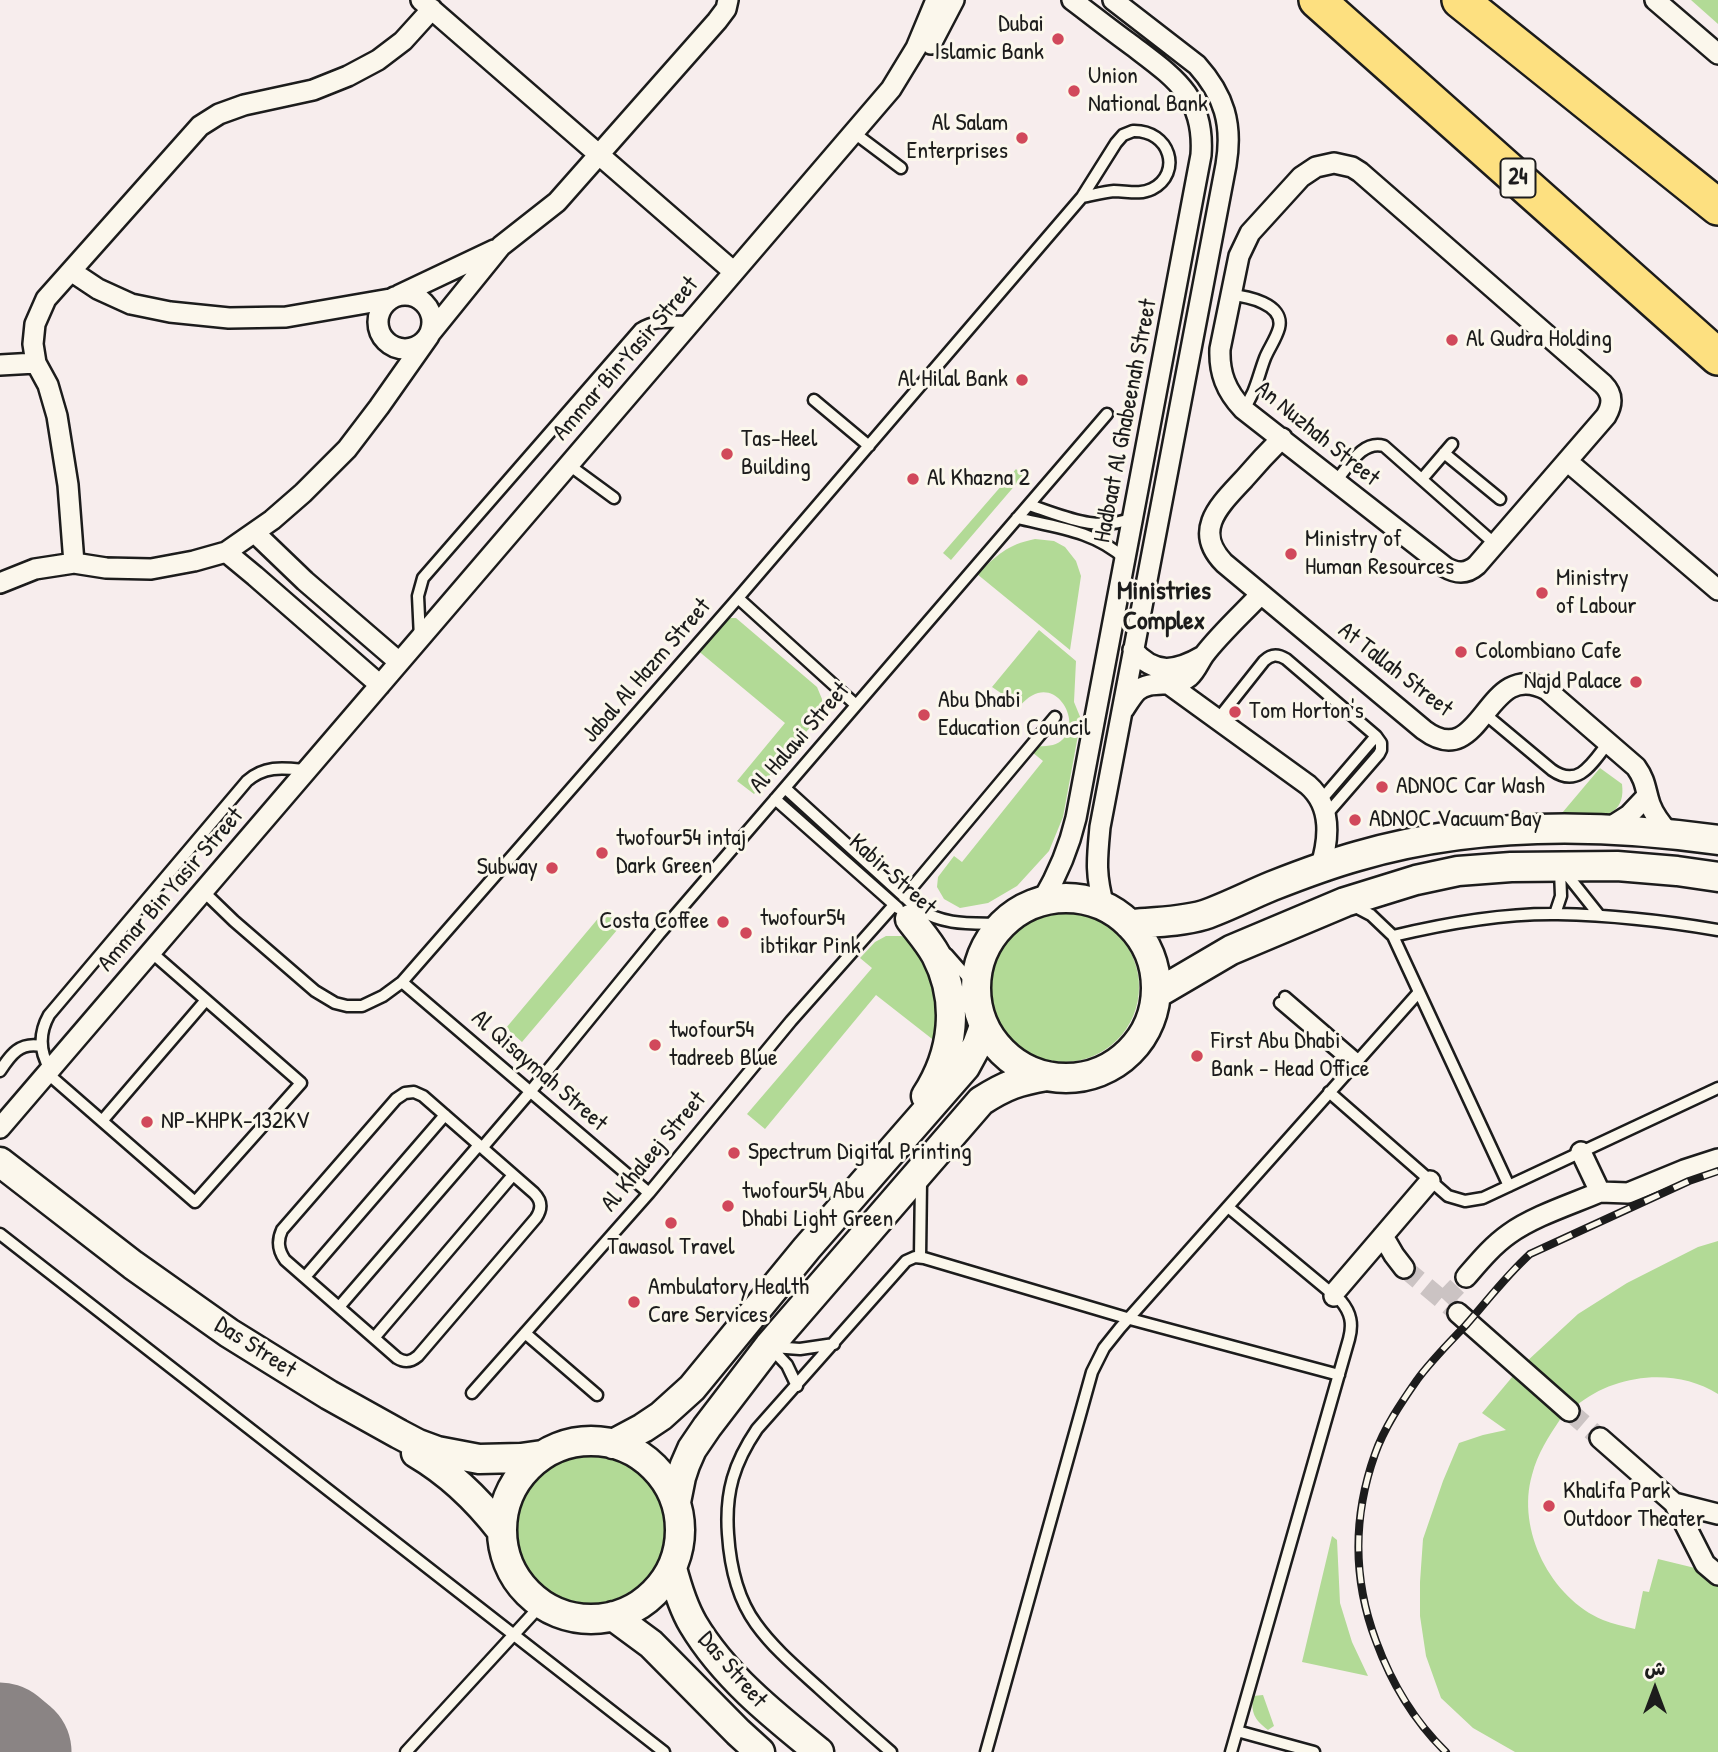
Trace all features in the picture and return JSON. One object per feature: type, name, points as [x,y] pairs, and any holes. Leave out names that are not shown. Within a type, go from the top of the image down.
[{"type":"highway","name":"24","points":[[1317,0],[1718,357]]},
{"type":"highway","points":[[1460,0],[1714,206]]},
{"type":"street","points":[[318,311],[339,311],[358,317],[397,349],[415,348],[423,343],[502,246],[557,202],[599,155],[717,21],[726,9],[728,0]]},
{"type":"street","name":"Ammar Bin Yasir Street","points":[[891,89],[916,48],[936,0]]},
{"type":"street","name":"Ammar Bin Yasir Street","points":[[0,1128],[853,132],[917,64],[954,0]]},
{"type":"street","name":"Hadbaat Al Ghabeenah Street","points":[[1042,901],[1059,871],[1071,838],[1201,155],[1200,129],[1192,103],[1177,81],[1072,0]]},
{"type":"street","name":"Hadbaat Al Ghabeenah Street","points":[[1104,906],[1096,859],[1100,827],[1226,165],[1229,134],[1222,104],[1207,76],[1197,65],[1113,0]]},
{"type":"street","points":[[1655,0],[1718,54]]},
{"type":"street","points":[[74,563],[68,485],[57,416],[48,385],[36,363],[33,344],[35,324],[46,299],[200,126],[219,114],[244,105],[313,90],[378,60],[403,41],[426,5],[733,272]]},
{"type":"street","name":"An Nuzhah Street","points":[[1334,163],[1352,167],[1360,172],[1608,389],[1611,396],[1610,410],[1495,544],[1472,570],[1458,573],[1451,571],[1244,409],[1227,387],[1219,362],[1230,295],[1243,244],[1301,177],[1315,167],[1334,163]]},
{"type":"street","points":[[381,405],[389,382],[390,362],[377,319],[384,304],[502,246]]},
{"type":"street","points":[[0,583],[35,569],[74,563],[106,568],[151,569],[226,552],[303,493],[347,449],[429,335],[432,318],[424,302],[408,295],[286,317],[229,318],[170,312],[131,304],[97,289],[71,271]]},
{"type":"street","points":[[0,365],[36,363]]},
{"type":"street","name":"At Tallah Street","points":[[1282,438],[1216,510],[1211,519],[1213,548],[1218,556],[1431,735],[1445,740],[1461,737],[1473,728],[1506,690],[1522,684],[1531,684],[1547,690],[1636,767],[1645,781],[1647,796],[1656,816],[1669,833]]},
{"type":"street","points":[[1567,460],[1718,590]]},
{"type":"street","points":[[254,533],[399,662]]},
{"type":"street","points":[[226,552],[380,685]]},
{"type":"street","points":[[285,602],[284,596],[289,586],[300,580],[305,581]]},
{"type":"street","points":[[1122,711],[1139,690],[1151,685],[1170,685],[1188,678],[1204,655],[1261,594]]},
{"type":"street","points":[[1133,650],[1145,662],[1168,669],[1184,666],[1204,655]]},
{"type":"street","points":[[1170,685],[1308,785],[1324,808],[1326,847],[1320,869]]},
{"type":"street","points":[[1606,828],[1629,815],[1647,796]]},
{"type":"street","points":[[1129,924],[1203,915],[1274,885],[1358,856],[1415,841],[1520,829],[1606,828],[1718,840]]},
{"type":"street","points":[[1156,994],[1231,950],[1345,902],[1416,880],[1458,871],[1511,867],[1617,866],[1718,877]]},
{"type":"street","points":[[1074,898],[1104,906],[1117,914],[1139,935],[1153,963],[1156,978],[1154,1009],[1142,1037],[1120,1059],[1100,1071],[1078,1077],[1047,1076],[1021,1066],[999,1049],[984,1026],[979,1011],[976,988],[978,965],[984,950],[1002,924],[1021,910],[1042,901],[1074,898]]},
{"type":"street","points":[[891,1153],[935,1081],[947,1052],[951,1023],[950,994],[941,966],[927,941],[902,907]]},
{"type":"street","points":[[613,1444],[661,1416],[692,1388],[807,1248],[965,1067],[984,1026]]},
{"type":"street","points":[[676,1502],[681,1477],[692,1449],[706,1427],[769,1346],[981,1101],[1018,1081],[1047,1076]]},
{"type":"street","points":[[1581,1152],[1600,1192]]},
{"type":"street","points":[[1466,1277],[1496,1244],[1529,1223],[1600,1192],[1629,1193],[1718,1159]]},
{"type":"street","name":"Das Street","points":[[0,1162],[132,1265],[219,1326],[329,1395],[399,1434],[438,1451],[479,1459],[500,1460],[542,1455]]},
{"type":"street","name":"Das Street","points":[[0,1179],[124,1275],[222,1345],[325,1407],[438,1466],[472,1495],[501,1530]]},
{"type":"street","points":[[1334,1296],[1430,1181]]},
{"type":"street","points":[[1383,1236],[1405,1268]]},
{"type":"street","points":[[1458,1313],[1569,1411]]},
{"type":"street","points":[[1600,1438],[1674,1503],[1705,1564],[1718,1575]]},
{"type":"street","points":[[599,1441],[613,1444],[640,1456],[652,1465],[666,1482],[676,1502],[680,1529],[677,1556],[664,1582],[642,1604],[628,1611],[598,1619],[569,1617],[541,1605],[519,1585],[511,1572],[501,1530],[504,1508],[520,1475],[542,1455],[577,1442],[599,1441]]},
{"type":"street","points":[[1674,1503],[1718,1514]]},
{"type":"street","name":"Das Street","points":[[672,1568],[680,1597],[692,1623],[718,1658],[770,1713],[819,1752]]},
{"type":"street","name":"Das Street","points":[[613,1616],[651,1644],[760,1752]]},
{"type":"lane","name":"Jabal Al Hazm Street","points":[[203,891],[315,991],[335,1003],[362,1006],[383,996],[402,982],[738,598],[1082,197],[1123,135],[1133,131],[1153,134],[1167,149],[1168,169],[1158,186],[1139,192],[1105,192],[1082,197]]},
{"type":"lane","points":[[853,132],[901,168]]},
{"type":"lane","points":[[1230,295],[1259,301],[1275,312],[1280,322],[1253,396],[1244,409]]},
{"type":"lane","points":[[419,638],[418,596],[423,578],[639,329],[660,321],[691,322]]},
{"type":"lane","points":[[814,400],[869,446]]},
{"type":"lane","name":"Al Halawi Street","points":[[340,1307],[530,1092],[659,934],[1107,414]]},
{"type":"lane","points":[[1422,479],[1452,444]]},
{"type":"lane","points":[[1336,481],[1370,445],[1384,446],[1495,544]]},
{"type":"lane","points":[[1444,453],[1500,499]]},
{"type":"lane","points":[[569,465],[614,498]]},
{"type":"lane","points":[[1029,505],[1094,524],[1114,523],[1133,517]]},
{"type":"lane","points":[[1017,518],[1088,535],[1108,545],[1125,559]]},
{"type":"lane","points":[[738,598],[856,705]]},
{"type":"lane","points":[[1218,719],[1264,661],[1279,655],[1286,659],[1376,736],[1382,746],[1379,754],[1324,808]]},
{"type":"lane","points":[[1485,714],[1552,770],[1564,776],[1583,772],[1608,743]]},
{"type":"lane","name":"Al Khaleej Street","points":[[472,1393],[649,1193],[780,1035],[902,907],[1055,717]]},
{"type":"lane","points":[[1324,808],[1376,736]]},
{"type":"lane","points":[[151,952],[301,1083],[195,1202],[48,1071],[41,1046],[43,1030],[49,1015],[247,781],[260,772],[276,768],[307,770]]},
{"type":"lane","name":"Kabir Street","points":[[785,788],[945,951],[976,988]]},
{"type":"lane","name":"Kabir Street","points":[[775,799],[902,907],[918,909],[954,923],[1002,924]]},
{"type":"lane","points":[[1555,914],[1562,897],[1559,866]]},
{"type":"lane","points":[[1559,866],[1599,915]]},
{"type":"lane","points":[[1345,902],[1371,915],[1393,936],[1509,1186]]},
{"type":"lane","points":[[1393,936],[1444,924],[1555,914],[1599,915],[1718,930]]},
{"type":"lane","name":"Al Qisaymah Street","points":[[402,982],[649,1193]]},
{"type":"lane","points":[[986,1752],[1092,1372],[1104,1349],[1419,992]]},
{"type":"lane","points":[[102,1121],[206,1000]]},
{"type":"lane","points":[[1283,1000],[1356,1063]]},
{"type":"lane","points":[[0,1070],[16,1050],[28,1045],[41,1046]]},
{"type":"lane","points":[[1329,1093],[1448,1196],[1465,1201],[1483,1198],[1718,1088]]},
{"type":"lane","points":[[410,1092],[419,1093],[481,1146],[538,1196],[540,1210],[415,1359],[401,1361],[285,1259],[279,1241],[282,1230],[400,1096],[410,1092]]},
{"type":"lane","points":[[305,1277],[445,1115]]},
{"type":"lane","points":[[920,1257],[921,1170]]},
{"type":"lane","points":[[374,1338],[513,1175]]},
{"type":"lane","points":[[1228,1207],[1346,1307],[1352,1323],[1231,1752]]},
{"type":"lane","points":[[0,1234],[664,1752]]},
{"type":"lane","points":[[891,1752],[784,1657],[755,1623],[738,1590],[730,1561],[727,1505],[738,1461],[757,1429],[902,1265],[910,1259],[920,1257],[1130,1319],[1339,1375]]},
{"type":"lane","points":[[525,1333],[597,1395]]},
{"type":"lane","points":[[769,1346],[800,1349],[834,1344]]},
{"type":"lane","points":[[769,1346],[787,1365],[797,1385]]},
{"type":"lane","points":[[405,1752],[541,1605]]},
{"type":"lane","points":[[1237,1731],[1314,1752]]},
{"type":"lane","points":[[878,1740],[878,1752]]},
{"type":"green space","points":[[1691,0],[1718,0],[1718,24]]},
{"type":"green space","points":[[1016,469],[1023,476],[951,560],[943,553]]},
{"type":"green space","points":[[1035,539],[1054,541],[1065,547],[1076,561],[1081,576],[1070,650],[977,574],[1009,548]]},
{"type":"green space","points":[[725,618],[736,618],[817,687],[822,699],[822,713],[754,794],[737,781],[785,723],[696,649]]},
{"type":"green space","points":[[1039,630],[1076,661],[1074,702],[1081,719],[1063,817],[1049,851],[1017,886],[988,903],[960,908],[944,899],[937,887],[938,877],[954,856],[962,862],[1043,761],[1032,752],[1037,746],[1056,744],[1066,736],[1069,723],[1067,710],[1059,699],[1048,693],[1035,694],[1020,706],[992,687]]},
{"type":"green space","points":[[1600,768],[1622,784],[1622,797],[1618,806],[1612,812],[1594,817],[1562,813]]},
{"type":"green space","points":[[606,909],[623,923],[522,1042],[506,1028]]},
{"type":"green space","points":[[1064,912],[1093,918],[1117,934],[1133,958],[1139,987],[1133,1016],[1117,1040],[1093,1056],[1064,1062],[1035,1056],[1011,1040],[995,1016],[989,987],[995,958],[1011,934],[1035,918]]},
{"type":"green space","points":[[886,936],[901,936],[913,940],[930,965],[938,1007],[936,1042],[876,995],[765,1129],[747,1114],[872,968],[860,958],[875,942]]},
{"type":"green space","points":[[1718,1241],[1718,1394],[1683,1380],[1645,1378],[1608,1387],[1576,1406],[1525,1363],[1578,1314],[1627,1283],[1698,1247]]},
{"type":"green space","points":[[1513,1376],[1561,1418],[1534,1467],[1528,1496],[1529,1518],[1542,1560],[1553,1579],[1568,1596],[1584,1610],[1603,1620],[1635,1629],[1643,1591],[1649,1592],[1658,1559],[1695,1568],[1718,1587],[1718,1752],[1515,1752],[1473,1728],[1441,1698],[1426,1656],[1420,1616],[1423,1539],[1459,1443],[1506,1430],[1482,1413]]},
{"type":"green space","points":[[588,1448],[618,1454],[643,1471],[660,1496],[666,1526],[660,1556],[643,1581],[618,1598],[588,1604],[558,1598],[533,1581],[516,1556],[510,1526],[516,1496],[533,1471],[558,1454]]},
{"type":"green space","points":[[1332,1536],[1337,1540],[1340,1603],[1352,1642],[1368,1676],[1302,1662]]},
{"type":"green space","points":[[1263,1695],[1274,1726],[1268,1730],[1254,1715],[1253,1696]]},
{"type":"runway","points":[[0,1742],[12,1752]]},
{"type":"tunnel","points":[[1404,1268],[1458,1313]]},
{"type":"tunnel","points":[[1444,1300],[1466,1277]]},
{"type":"tunnel","points":[[1569,1411],[1600,1438]]},
{"type":"railway","points":[[1446,1752],[1414,1715],[1389,1671],[1368,1618],[1363,1595],[1360,1524],[1368,1477],[1383,1435],[1422,1373],[1530,1254],[1689,1181],[1718,1171]]},
{"type":"place","name":"Dubai Islamic Bank","points":[[1058,39]]},
{"type":"place","name":"Union National Bank","points":[[1074,91]]},
{"type":"place","name":"Al Salam Enterprises","points":[[1022,138]]},
{"type":"place","name":"Al Qudra Holding","points":[[1452,340]]},
{"type":"place","name":"Al Hilal Bank","points":[[1022,380]]},
{"type":"place","name":"Tas-Heel Building","points":[[727,454]]},
{"type":"place","name":"Al Khazna 2","points":[[913,479]]},
{"type":"place","name":"Ministry of Human Resources","points":[[1291,554]]},
{"type":"place","name":"Ministry of Labour","points":[[1542,593]]},
{"type":"place","name":"Colombiano Cafe","points":[[1461,652]]},
{"type":"place","name":"Najd Palace","points":[[1636,682]]},
{"type":"place","name":"Tom Horton's","points":[[1235,712]]},
{"type":"place","name":"Abu Dhabi Education Council","points":[[924,715]]},
{"type":"place","name":"ADNOC Car Wash","points":[[1382,787]]},
{"type":"place","name":"ADNOC Vacuum Bay","points":[[1355,820]]},
{"type":"place","name":"twofour54 intaj Dark Green","points":[[602,853]]},
{"type":"place","name":"Subway","points":[[552,868]]},
{"type":"place","name":"Costa Coffee","points":[[723,922]]},
{"type":"place","name":"twofour54 ibtikar Pink","points":[[746,933]]},
{"type":"place","name":"twofour54 tadreeb Blue","points":[[655,1045]]},
{"type":"place","name":"First Abu Dhabi Bank - Head Office","points":[[1197,1056]]},
{"type":"place","name":"NP-KHPK-132KV","points":[[147,1122]]},
{"type":"place","name":"Spectrum Digital Printing","points":[[734,1153]]},
{"type":"place","name":"twofour54 Abu Dhabi Light Green","points":[[728,1206]]},
{"type":"place","name":"Tawasol Travel","points":[[671,1223]]},
{"type":"place","name":"Ambulatory Health Care Services","points":[[634,1302]]},
{"type":"place","name":"Khalifa Park Outdoor Theater","points":[[1549,1506]]},
{"type":"district","name":"Ministries Complex","points":[[1164,607]]}]
